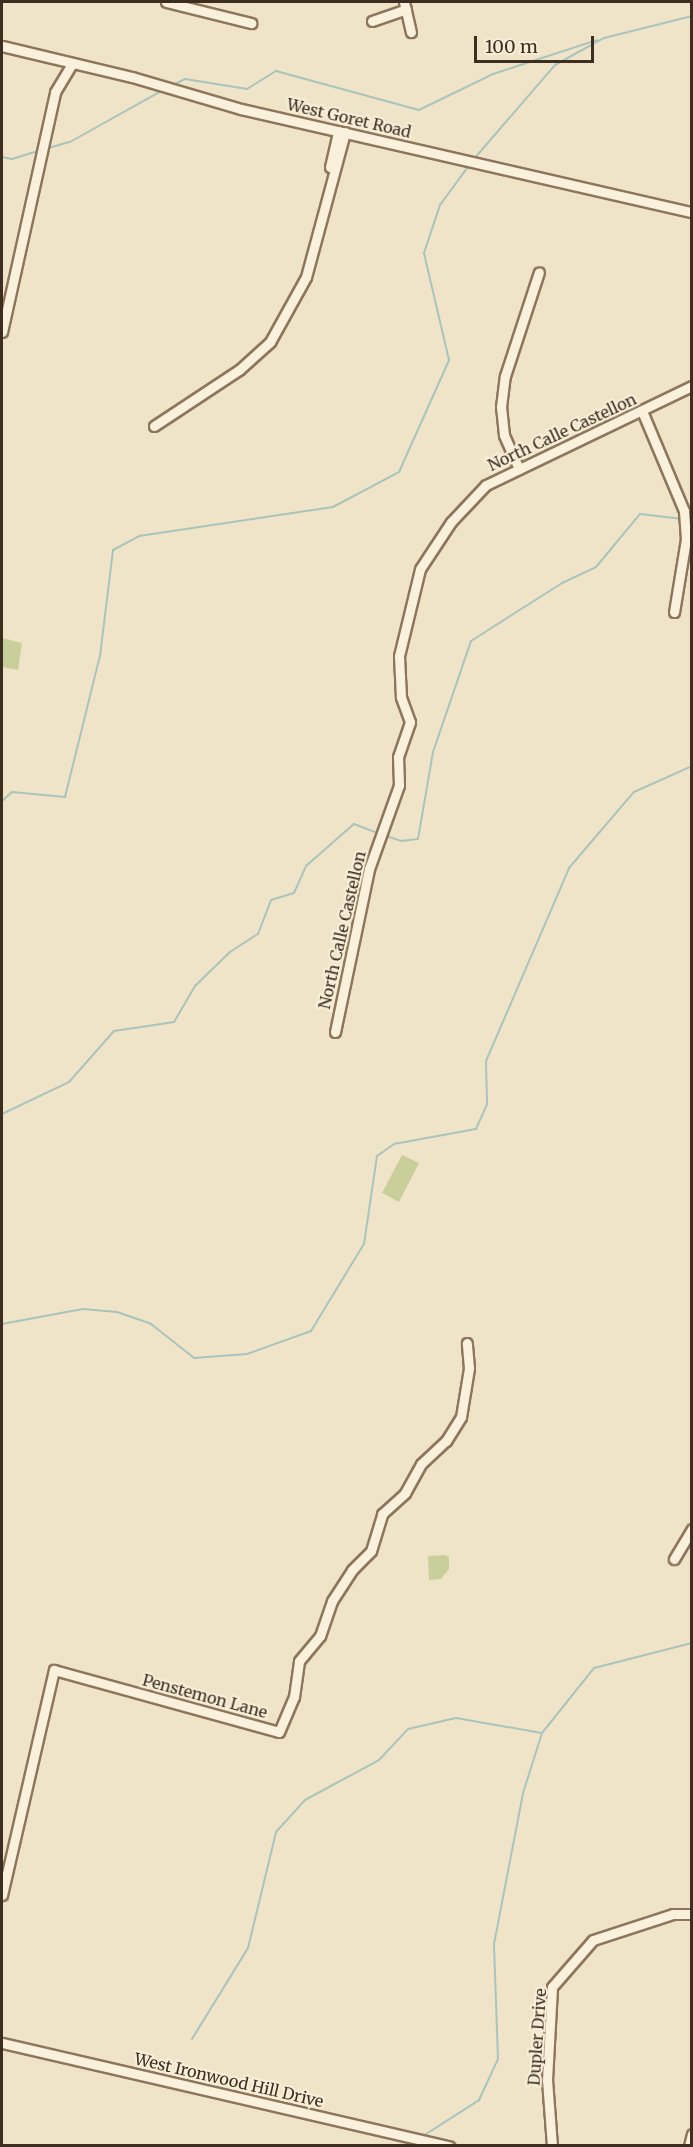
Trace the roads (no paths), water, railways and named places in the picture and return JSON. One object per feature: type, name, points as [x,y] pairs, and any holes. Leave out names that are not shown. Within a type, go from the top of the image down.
[{"type":"street","points":[[166,2],[251,23]]},
{"type":"street","points":[[372,21],[405,5],[411,32]]},
{"type":"street","name":"West Goret Road","points":[[2,46],[132,77],[178,93],[692,212]]},
{"type":"street","points":[[2,332],[55,92],[72,64]]},
{"type":"street","points":[[154,426],[239,370],[270,342],[306,277],[328,198],[324,188],[342,131]]},
{"type":"street","points":[[519,468],[504,435],[501,407],[505,376],[539,272]]},
{"type":"street","name":"North Calle Castellon","points":[[335,1032],[369,869],[399,784],[398,757],[410,722],[401,697],[399,656],[420,569],[451,522],[486,485],[692,386]]},
{"type":"street","points":[[642,411],[684,511],[686,539],[674,612]]},
{"type":"street","name":"Penstemon Lane","points":[[2,1895],[54,1670],[279,1732],[294,1697],[299,1661],[320,1636],[332,1601],[352,1570],[371,1551],[382,1514],[405,1493],[421,1464],[446,1441],[461,1417],[469,1368],[468,1342]]},
{"type":"street","points":[[674,1559],[692,1529]]},
{"type":"street","name":"Dupler Drive","points":[[552,2145],[547,2080],[552,1987],[593,1940],[674,1914],[692,1914]]},
{"type":"street","name":"West Ironwood Hill Drive","points":[[2,2043],[449,2145]]},
{"type":"street","points":[[689,2145],[692,2134]]},
{"type":"waterway","points":[[473,160],[555,65],[604,38],[692,16]]},
{"type":"waterway","points":[[173,85],[185,79],[247,89],[276,71],[419,110],[493,74],[597,40]]},
{"type":"waterway","points":[[45,149],[70,142],[163,90]]},
{"type":"waterway","points":[[2,157],[12,159],[39,151]]},
{"type":"waterway","points":[[2,801],[12,792],[65,797],[100,656],[113,550],[139,536],[333,507],[399,472],[449,360],[424,253],[440,205],[470,164]]},
{"type":"waterway","points":[[383,835],[401,841],[418,839],[433,752],[471,641],[562,583],[596,567],[640,514],[683,519]]},
{"type":"waterway","points":[[2,1324],[83,1309],[117,1312],[151,1324],[194,1358],[247,1354],[311,1331],[364,1244],[377,1156],[394,1144],[476,1129],[487,1104],[486,1061],[569,868],[634,792],[692,766]]},
{"type":"waterway","points":[[2,1114],[69,1082],[114,1031],[174,1022],[195,986],[230,952],[258,934],[271,900],[294,893],[306,866],[354,824],[378,833]]},
{"type":"waterway","points":[[423,2136],[479,2100],[498,2059],[494,1944],[523,1793],[542,1733],[594,1668],[692,1643]]},
{"type":"waterway","points":[[192,2039],[248,1948],[276,1832],[305,1800],[379,1760],[408,1729],[456,1718],[542,1733]]}]
